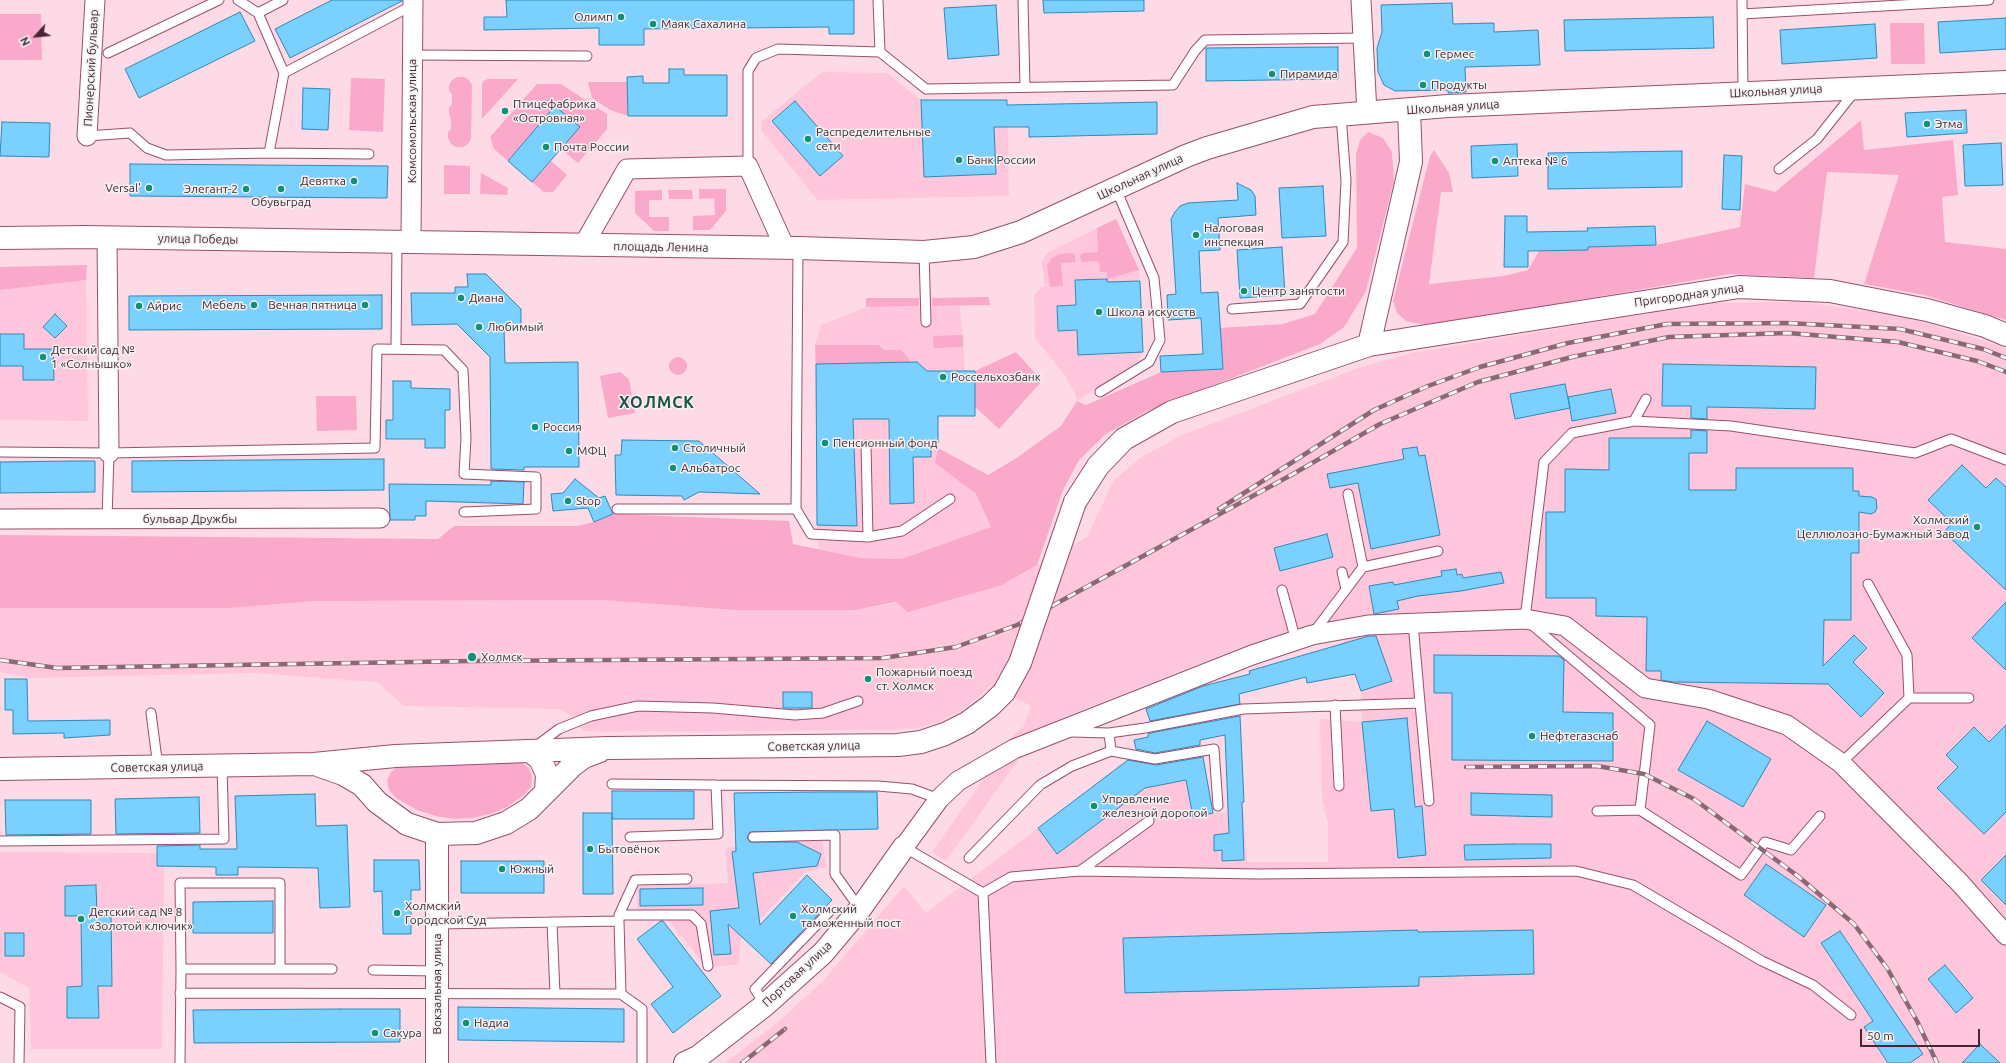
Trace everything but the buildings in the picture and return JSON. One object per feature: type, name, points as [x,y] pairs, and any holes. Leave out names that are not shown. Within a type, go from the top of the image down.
[{"type":"main road","name":"Школьная улица","points":[[924,252],[974,247],[1021,232],[1207,148],[1313,117],[1409,110],[1858,87],[2005,86]]},
{"type":"main road","points":[[1369,345],[1411,162],[1409,110]]},
{"type":"main road","name":"улица Победы","points":[[0,238],[404,242]]},
{"type":"main road","name":"площадь Ленина","points":[[404,242],[583,246],[791,248],[924,252]]},
{"type":"main road","name":"Пригородная улица","points":[[1075,502],[1098,466],[1124,439],[1172,412],[1369,345],[1739,287],[1830,291],[1927,310],[1985,326],[2006,335]]},
{"type":"main road","name":"Советская улица","points":[[0,769],[314,764],[395,756],[608,748],[898,745],[921,742],[945,734],[967,723],[990,706],[1004,692],[1020,663],[1075,502]]},
{"type":"main road","name":"Советская улица","points":[[314,764],[343,774],[362,785],[377,802],[407,824],[437,834],[476,833],[506,823],[529,809],[572,766],[584,757],[608,748]]},
{"type":"main road","points":[[530,751],[540,759],[547,774],[546,792]]},
{"type":"main road","points":[[377,802],[372,788],[374,774],[382,761],[395,756]]},
{"type":"main road","name":"Вокзальная улица","points":[[437,834],[437,1063]]},
{"type":"main road","name":"Портовая улица","points":[[685,1063],[698,1057],[765,1004],[822,953],[860,909],[904,847]]},
{"type":"street","name":"Пионерский бульвар","points":[[87,136],[95,0]]},
{"type":"street","points":[[1361,0],[1365,38],[1367,113]]},
{"type":"street","name":"Комсомольская улица","points":[[404,242],[413,55],[413,3]]},
{"type":"street","points":[[583,246],[627,169],[748,166],[791,248]]},
{"type":"street","points":[[107,238],[109,453]]},
{"type":"street","name":"бульвар Дружбы","points":[[0,519],[107,520],[380,518]]},
{"type":"street","points":[[904,847],[939,799],[958,781],[1008,753],[1252,655],[1304,638],[1368,626],[1525,619],[1565,626],[1645,688],[1708,699],[1787,725],[1841,763],[1960,883],[2006,935]]},
{"type":"lane","points":[[108,53],[219,0]]},
{"type":"lane","points":[[238,0],[258,13],[284,73],[269,153]]},
{"type":"lane","points":[[258,13],[283,0]]},
{"type":"lane","points":[[878,0],[880,52]]},
{"type":"lane","points":[[1023,0],[1026,87]]},
{"type":"lane","points":[[1742,0],[1744,93]]},
{"type":"lane","points":[[1742,14],[1989,0]]},
{"type":"lane","points":[[284,73],[413,3]]},
{"type":"lane","points":[[748,166],[748,71],[756,58],[778,49],[880,52],[926,89],[1173,85],[1195,50],[1205,40],[1365,38]]},
{"type":"lane","points":[[413,55],[587,56]]},
{"type":"lane","points":[[1779,169],[1817,139],[1858,87]]},
{"type":"lane","points":[[1232,309],[1300,304],[1343,242],[1346,181],[1341,115]]},
{"type":"lane","points":[[87,136],[130,133],[147,148],[166,155],[269,153],[369,154]]},
{"type":"lane","points":[[1100,392],[1149,362],[1160,340],[1154,278],[1116,189]]},
{"type":"lane","points":[[396,348],[404,242]]},
{"type":"lane","points":[[791,248],[796,509],[811,534],[868,537],[902,531],[950,499]]},
{"type":"lane","points":[[924,252],[926,322]]},
{"type":"lane","points":[[0,452],[109,453],[375,448],[377,349],[396,348],[444,350],[463,370],[466,438],[464,474],[536,477],[536,508],[464,512]]},
{"type":"lane","points":[[1634,421],[1646,399]]},
{"type":"lane","points":[[1640,810],[1650,725],[1525,619],[1544,462],[1572,433],[1634,421],[1731,426],[1915,453],[1951,439],[2006,460]]},
{"type":"lane","points":[[866,445],[868,537]]},
{"type":"lane","points":[[107,520],[109,453]]},
{"type":"lane","points":[[1348,494],[1363,567]]},
{"type":"lane","points":[[617,509],[796,509]]},
{"type":"lane","points":[[1282,590],[1304,638],[1363,567],[1438,551]]},
{"type":"lane","points":[[1342,572],[1346,589]]},
{"type":"lane","points":[[1868,584],[1907,655],[1909,698]]},
{"type":"lane","points":[[1413,623],[1429,801]]},
{"type":"lane","points":[[1841,763],[1909,698],[1969,698]]},
{"type":"lane","points":[[530,751],[559,729],[591,716],[638,706],[713,708],[795,715],[823,713],[858,701]]},
{"type":"lane","points":[[1059,732],[1109,734],[1243,708],[1420,702]]},
{"type":"lane","points":[[1335,705],[1339,786]]},
{"type":"lane","points":[[151,713],[158,767]]},
{"type":"lane","points":[[1109,734],[1111,751]]},
{"type":"lane","points":[[969,858],[1040,785],[1072,766],[1111,751],[1155,759],[1214,749],[1218,806]]},
{"type":"lane","points":[[0,841],[224,839],[222,766]]},
{"type":"lane","points":[[612,784],[878,786],[912,789],[939,799]]},
{"type":"lane","points":[[630,837],[718,834],[716,785]]},
{"type":"lane","points":[[1597,811],[1640,810],[1741,874],[1765,842],[1791,850],[1820,816]]},
{"type":"lane","points":[[1080,871],[1149,821]]},
{"type":"lane","points":[[753,837],[835,835],[835,874],[860,909]]},
{"type":"lane","points":[[904,847],[983,893]]},
{"type":"lane","points":[[983,893],[1011,877],[1080,871],[1258,874],[1576,871],[1634,885],[1762,961],[1813,985],[1851,1015]]},
{"type":"lane","points":[[621,994],[619,918],[635,880],[687,879]]},
{"type":"lane","points":[[180,1063],[180,882],[280,883],[280,969]]},
{"type":"lane","points":[[983,893],[992,1063]]},
{"type":"lane","points":[[765,1004],[755,989],[829,912]]},
{"type":"lane","points":[[437,924],[552,922],[692,915],[701,924],[708,966]]},
{"type":"lane","points":[[552,922],[555,994]]},
{"type":"lane","points":[[180,969],[332,969]]},
{"type":"lane","points":[[373,970],[436,971]]},
{"type":"lane","points":[[180,993],[621,994],[642,1009],[642,1063]]},
{"type":"lane","points":[[0,997],[20,1007],[19,1063]]},
{"type":"shaded area","points":[[0,14],[41,14],[42,60],[0,60]]},
{"type":"shaded area","points":[[1890,23],[1924,23],[1925,64],[1891,64]]},
{"type":"shaded area","points":[[822,72],[887,73],[921,100],[1007,100],[1009,196],[817,200],[761,130],[761,122]]},
{"type":"shaded area","points":[[458,77],[464,77],[469,80],[472,85],[471,139],[468,144],[463,147],[456,147],[451,144],[448,138],[448,132],[451,129],[449,108],[452,104],[452,94],[449,91],[449,85],[452,80]]},
{"type":"shaded area","points":[[351,78],[385,79],[383,132],[349,130]]},
{"type":"shaded area","points":[[488,79],[518,79],[482,119],[482,86],[483,81]]},
{"type":"shaded area","points":[[588,82],[627,82],[628,116],[610,110],[592,98]]},
{"type":"shaded area","points":[[537,84],[561,84],[607,114],[607,129],[578,163],[561,149],[579,127],[555,106],[508,161],[494,149],[490,137]]},
{"type":"shaded area","points":[[1861,120],[1864,150],[1953,140],[1958,195],[1942,197],[1945,242],[2006,249],[2006,320],[1924,295],[1864,284],[1899,175],[1827,172],[1814,278],[1730,274],[1430,326],[1406,321],[1397,313],[1393,301],[1430,156],[1434,150],[1449,173],[1453,192],[1441,192],[1429,284],[1504,276],[1528,270],[1539,251],[1588,250],[1588,247],[1656,245],[1740,227],[1745,184],[1775,192]]},
{"type":"shaded area","points":[[1368,132],[1383,138],[1392,152],[1394,181],[1366,291],[1344,327],[1320,344],[1147,411],[1106,434],[1079,460],[1063,490],[1037,565],[1002,585],[908,612],[896,602],[855,610],[735,610],[603,600],[314,601],[230,608],[0,608],[0,535],[438,539],[454,526],[577,526],[594,522],[613,514],[789,521],[793,544],[861,558],[901,559],[991,527],[976,494],[935,463],[938,448],[988,475],[1015,459],[1061,426],[1077,401],[1086,405],[1161,372],[1223,369],[1220,328],[1283,324],[1315,314],[1357,248],[1356,154],[1360,140]]},
{"type":"shaded area","points":[[551,161],[567,175],[553,192],[544,192],[532,182]]},
{"type":"shaded area","points":[[444,165],[470,166],[470,194],[444,194]]},
{"type":"shaded area","points":[[481,173],[508,188],[507,195],[480,194]]},
{"type":"shaded area","points":[[699,189],[726,189],[726,211],[710,230],[693,230],[693,216],[715,215],[714,198],[699,199]]},
{"type":"shaded area","points":[[662,190],[662,200],[649,200],[649,217],[669,217],[669,231],[654,231],[635,213],[635,191]]},
{"type":"shaded area","points":[[668,190],[692,190],[693,199],[669,199]]},
{"type":"shaded area","name":"Школа искусств","points":[[1116,219],[1139,270],[1143,352],[1136,363],[1077,401],[1074,391],[1065,376],[1035,338],[1034,296],[1041,287],[1045,287],[1041,261],[1049,252]]},
{"type":"shaded area","points":[[1116,219],[1139,270],[1107,279],[1107,272],[1100,272],[1099,261],[1081,262],[1080,256],[1083,253],[1098,252],[1097,228]]},
{"type":"shaded area","points":[[1073,253],[1075,256],[1075,262],[1061,263],[1063,286],[1050,287],[1047,265],[1052,258],[1060,254]]},
{"type":"shaded area","points":[[87,265],[86,280],[0,290],[0,267]]},
{"type":"shaded area","name":"Детский сад № 1 «Солнышко»","points":[[86,280],[88,421],[0,420],[0,290]]},
{"type":"shaded area","points":[[989,297],[990,305],[932,306],[932,298]]},
{"type":"shaded area","points":[[866,298],[919,298],[919,306],[866,307]]},
{"type":"shaded area","points":[[1803,302],[1903,316],[1985,341],[2006,349],[2006,1063],[725,1063],[778,1022],[822,982],[904,886],[926,913],[1130,758],[1152,771],[1204,762],[1213,813],[1244,812],[1247,862],[1328,862],[1328,823],[1322,800],[1320,719],[1362,722],[1361,691],[1337,621],[1247,645],[1079,711],[1005,743],[1023,727],[1031,706],[991,685],[980,696],[960,711],[939,722],[917,728],[893,730],[609,732],[583,731],[572,716],[558,709],[404,706],[377,682],[253,673],[32,678],[0,672],[0,608],[230,608],[314,601],[603,600],[735,610],[855,610],[1002,585],[1087,537],[1114,480],[1140,458],[1180,436],[1361,367],[1412,353],[1711,303]]},
{"type":"shaded area","points":[[960,306],[965,370],[975,371],[975,416],[938,416],[938,443],[935,463],[976,494],[991,527],[901,559],[861,558],[818,549],[815,345],[821,325],[866,307]]},
{"type":"shaded area","points":[[963,335],[963,347],[934,348],[933,336]]},
{"type":"shaded area","points":[[815,345],[879,345],[884,350],[901,350],[909,359],[910,363],[816,364]]},
{"type":"shaded area","points":[[1016,352],[1042,381],[999,429],[975,407],[975,371]]},
{"type":"shaded area","points":[[678,357],[684,360],[687,366],[684,372],[678,375],[672,372],[669,366],[672,360]]},
{"type":"shaded area","points":[[620,372],[629,379],[635,413],[608,418],[600,376]]},
{"type":"shaded area","points":[[316,396],[356,396],[357,430],[317,431]]},
{"type":"shaded area","points":[[1019,759],[946,861],[932,852],[987,774]]},
{"type":"shaded area","points":[[512,761],[522,763],[529,768],[532,777],[531,787],[524,795],[507,807],[490,814],[472,818],[454,819],[436,816],[417,810],[396,798],[389,790],[387,780],[391,772],[397,767]]},
{"type":"shaded area","points":[[822,837],[826,867],[805,872],[740,940],[739,964],[707,968],[660,910],[637,909],[637,886],[728,883],[725,848]]},
{"type":"shaded area","name":"Детский сад № 8 «Золотой ключик»","points":[[0,852],[157,853],[157,866],[164,866],[162,1049],[31,1049],[29,988],[0,972]]},
{"type":"railway","points":[[1219,509],[1374,410],[1428,386],[1480,367],[1568,343],[1667,324],[1787,323],[1900,329],[1983,349],[2006,358]]},
{"type":"railway","points":[[0,660],[57,668],[472,661],[883,658],[956,647],[1017,625],[1293,474],[1380,424],[1478,382],[1572,357],[1669,337],[1788,333],[1898,342],[1977,361],[2006,372]]},
{"type":"railway","points":[[1466,767],[1597,766],[1644,774],[1694,799],[1799,877],[1854,924],[1887,968],[1917,1021],[1937,1063]]},
{"type":"railway","points":[[742,1063],[785,1029]]},
{"type":"place","name":"Олимп","points":[[621,17]]},
{"type":"place","name":"Маяк Сахалина","points":[[653,24]]},
{"type":"place","name":"Гермес","points":[[1427,54]]},
{"type":"place","name":"Пирамида","points":[[1272,74]]},
{"type":"place","name":"Продукты","points":[[1423,85]]},
{"type":"place","name":"Птицефабрика «Островная»","points":[[505,111]]},
{"type":"place","name":"Этма","points":[[1927,124]]},
{"type":"place","name":"Распределительные сети","points":[[808,139]]},
{"type":"place","name":"Почта России","points":[[546,147]]},
{"type":"place","name":"Банк России","points":[[959,160]]},
{"type":"place","name":"Аптека № 6","points":[[1495,161]]},
{"type":"place","name":"Девятка","points":[[354,181]]},
{"type":"place","name":"Versal'","points":[[149,188]]},
{"type":"place","name":"Элегант-2","points":[[246,189]]},
{"type":"place","name":"Обувьград","points":[[281,189]]},
{"type":"place","name":"Налоговая инспекция","points":[[1196,235]]},
{"type":"place","name":"Центр занятости","points":[[1244,291]]},
{"type":"place","name":"Диана","points":[[461,298]]},
{"type":"place","name":"Мебель","points":[[254,305]]},
{"type":"place","name":"Вечная пятница","points":[[365,305]]},
{"type":"place","name":"Айрис","points":[[139,306]]},
{"type":"place","name":"Школа искусств","points":[[1099,312]]},
{"type":"place","name":"Любимый","points":[[479,327]]},
{"type":"place","name":"Детский сад № 1 «Солнышко»","points":[[43,357]]},
{"type":"place","name":"Россельхозбанк","points":[[943,377]]},
{"type":"place","name":"Россия","points":[[535,427]]},
{"type":"place","name":"Пенсионный фонд","points":[[825,443]]},
{"type":"place","name":"Столичный","points":[[675,448]]},
{"type":"place","name":"МФЦ","points":[[569,451]]},
{"type":"place","name":"Альбатрос","points":[[673,468]]},
{"type":"place","name":"Stop","points":[[568,501]]},
{"type":"place","name":"Холмский Целлюлозно-Бумажный Завод","points":[[1977,527]]},
{"type":"place","name":"Холмск","points":[[472,657]]},
{"type":"place","name":"Пожарный поезд ст. Холмск","points":[[868,679]]},
{"type":"place","name":"Нефтегазснаб","points":[[1532,736]]},
{"type":"place","name":"Управление железной дорогой","points":[[1094,806]]},
{"type":"place","name":"Бытовёнок","points":[[590,849]]},
{"type":"place","name":"Южный","points":[[502,869]]},
{"type":"place","name":"Холмский Городской Суд","points":[[397,913]]},
{"type":"place","name":"Холмский таможенный пост","points":[[793,916]]},
{"type":"place","name":"Детский сад № 8 «Золотой ключик»","points":[[81,919]]},
{"type":"place","name":"Надиа","points":[[466,1023]]},
{"type":"place","name":"Сакура","points":[[375,1033]]},
{"type":"district","name":"ХОЛМСК","points":[[657,403]]}]
